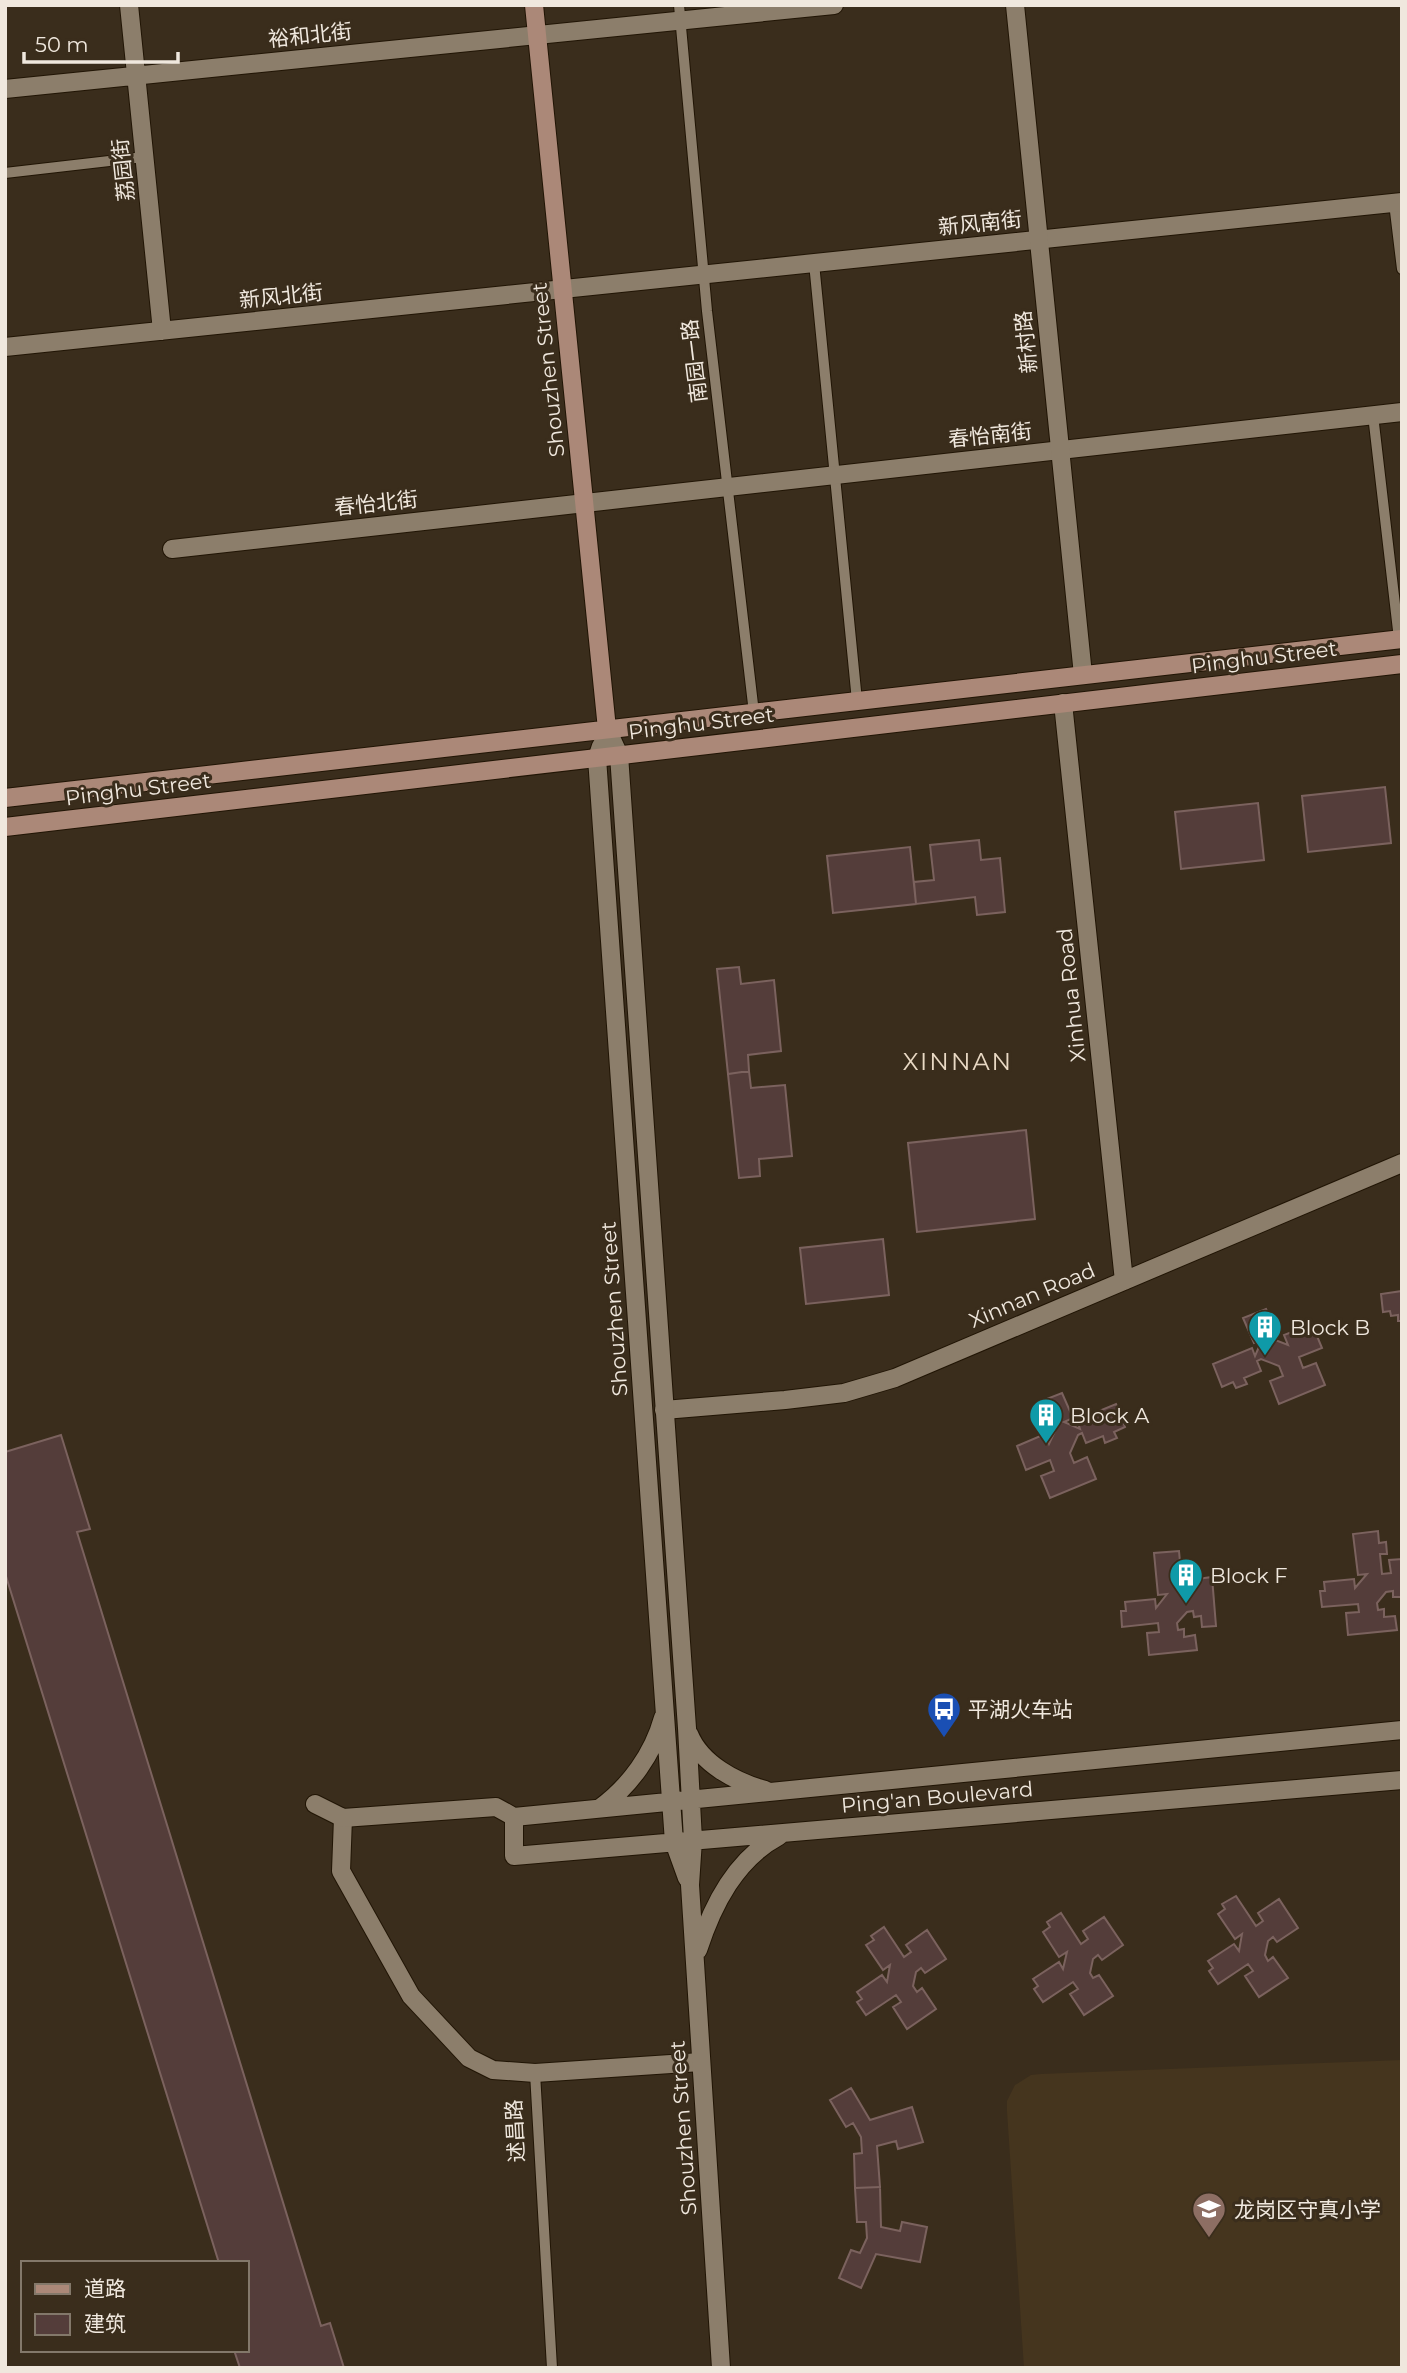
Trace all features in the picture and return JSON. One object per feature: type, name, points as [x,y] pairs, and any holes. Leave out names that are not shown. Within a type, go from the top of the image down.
[{"type":"main road","name":"Shouzhen Street","points":[[534,5],[607,729]]},
{"type":"main road","name":"Pinghu Street","points":[[5,798],[1400,639]]},
{"type":"main road","name":"Pinghu Street","points":[[5,827],[1402,664]]},
{"type":"street","name":"荔园街","points":[[129,5],[162,331]]},
{"type":"street","name":"裕和北街","points":[[5,89],[537,36],[680,13],[834,5]]},
{"type":"street","name":"新村路","points":[[1014,5],[1083,675]]},
{"type":"street","name":"新风南街","points":[[562,289],[1398,203]]},
{"type":"street","name":"新风北街","points":[[5,347],[562,289]]},
{"type":"street","name":"春怡南街","points":[[584,503],[1402,412]]},
{"type":"street","name":"春怡北街","points":[[172,549],[584,503]]},
{"type":"street","name":"Xinhua Road","points":[[1063,703],[1124,1281]]},
{"type":"street","name":"Shouzhen Street","points":[[607,729],[619,755],[687,1728],[693,1840],[690,1885],[721,2368]]},
{"type":"street","name":"Shouzhen Street","points":[[607,729],[597,758],[671,1801],[674,1842],[690,1885]]},
{"type":"street","name":"Xinnan Road","points":[[664,1410],[785,1400],[857,1389],[895,1378],[1402,1163]]},
{"type":"street","points":[[600,1808],[617,1796],[638,1769],[659,1732],[666,1712]]},
{"type":"street","points":[[687,1728],[693,1744],[716,1766],[736,1779],[772,1792]]},
{"type":"street","name":"Ping'an Boulevard","points":[[343,1818],[496,1807],[514,1817],[1402,1730]]},
{"type":"street","name":"Ping'an Boulevard","points":[[514,1817],[514,1856],[1402,1780]]},
{"type":"street","points":[[315,1804],[343,1818]]},
{"type":"street","name":"述昌路","points":[[343,1818],[341,1871],[411,1996],[469,2058],[493,2070],[535,2073]]},
{"type":"street","points":[[694,1959],[706,1924],[725,1888],[746,1861],[763,1845],[786,1833]]},
{"type":"street","points":[[535,2073],[701,2062]]},
{"type":"lane","name":"南园一路","points":[[680,13],[704,275],[754,712]]},
{"type":"lane","points":[[5,173],[144,157]]},
{"type":"lane","points":[[1398,203],[1402,270]]},
{"type":"lane","points":[[814,263],[857,701]]},
{"type":"lane","points":[[1373,415],[1400,639]]},
{"type":"lane","name":"述昌路","points":[[535,2073],[552,2368]]},
{"type":"shaded area","name":"龙岗区守真小学","points":[[1402,2060],[1402,2368],[1024,2368],[1007,2111],[1007,2101],[1015,2085],[1031,2075],[1041,2074]]},
{"type":"building","points":[[1385,787],[1391,843],[1308,852],[1302,796]]},
{"type":"building","points":[[1258,803],[1264,860],[1181,869],[1175,812]]},
{"type":"building","points":[[979,840],[981,860],[1000,858],[1005,912],[977,915],[975,897],[916,904],[914,882],[934,880],[930,845]]},
{"type":"building","points":[[910,847],[916,904],[833,913],[827,856]]},
{"type":"building","points":[[739,967],[741,984],[774,980],[781,1051],[748,1055],[749,1071],[728,1074],[717,969]]},
{"type":"building","points":[[749,1071],[751,1088],[785,1085],[792,1156],[759,1159],[760,1176],[739,1178],[728,1074]]},
{"type":"building","points":[[1026,1130],[1035,1219],[917,1232],[908,1143]]},
{"type":"building","points":[[883,1239],[889,1295],[806,1304],[800,1248]]},
{"type":"building","points":[[1402,1291],[1402,1321],[1398,1321],[1398,1315],[1391,1316],[1390,1311],[1383,1312],[1381,1294]]},
{"type":"building","name":"Block B","points":[[1266,1309],[1277,1335],[1275,1340],[1288,1345],[1284,1335],[1312,1324],[1322,1348],[1299,1357],[1303,1368],[1316,1363],[1325,1385],[1279,1404],[1270,1381],[1283,1376],[1279,1366],[1261,1359],[1257,1361],[1261,1371],[1244,1378],[1247,1384],[1236,1388],[1233,1382],[1222,1387],[1213,1364],[1252,1348],[1255,1356],[1262,1340],[1254,1343],[1243,1318]]},
{"type":"building","name":"Block A","points":[[1062,1393],[1073,1418],[1064,1422],[1080,1429],[1077,1420],[1116,1404],[1125,1427],[1114,1432],[1117,1438],[1105,1443],[1103,1436],[1086,1443],[1082,1433],[1078,1435],[1070,1453],[1074,1463],[1087,1457],[1096,1479],[1050,1498],[1041,1476],[1054,1471],[1050,1460],[1026,1470],[1017,1446],[1045,1434],[1049,1444],[1055,1431],[1050,1429],[1039,1402]]},
{"type":"building","points":[[61,1435],[90,1529],[77,1532],[321,2326],[330,2323],[344,2368],[240,2368],[235,2352],[248,2352],[248,2261],[218,2261],[5,1573],[5,1452]]},
{"type":"building","points":[[1378,1531],[1379,1543],[1386,1542],[1387,1554],[1380,1554],[1382,1574],[1391,1573],[1389,1560],[1402,1559],[1402,1607],[1401,1597],[1393,1597],[1393,1591],[1386,1592],[1377,1603],[1378,1610],[1384,1609],[1384,1617],[1395,1616],[1397,1630],[1348,1635],[1346,1613],[1359,1612],[1358,1604],[1322,1607],[1320,1591],[1325,1591],[1324,1582],[1354,1579],[1355,1588],[1367,1574],[1358,1575],[1353,1534]]},
{"type":"building","name":"Block F","points":[[1179,1551],[1180,1562],[1186,1562],[1187,1574],[1181,1574],[1183,1593],[1191,1592],[1190,1580],[1212,1577],[1216,1626],[1202,1627],[1201,1616],[1194,1617],[1193,1611],[1187,1612],[1177,1623],[1178,1630],[1184,1629],[1184,1637],[1195,1635],[1197,1650],[1149,1655],[1147,1633],[1159,1632],[1158,1623],[1122,1627],[1121,1611],[1126,1611],[1125,1602],[1155,1599],[1156,1608],[1167,1594],[1158,1595],[1154,1553]]},
{"type":"building","points":[[1236,1896],[1256,1926],[1263,1921],[1258,1913],[1279,1899],[1298,1928],[1277,1942],[1273,1937],[1268,1941],[1265,1955],[1268,1961],[1273,1957],[1288,1978],[1259,1997],[1245,1976],[1253,1971],[1248,1964],[1218,1984],[1209,1971],[1213,1968],[1208,1961],[1234,1944],[1239,1951],[1242,1934],[1235,1939],[1218,1914],[1225,1909],[1222,1904]]},
{"type":"building","points":[[1061,1913],[1081,1944],[1088,1939],[1083,1931],[1104,1917],[1123,1945],[1102,1960],[1098,1955],[1093,1959],[1090,1973],[1093,1978],[1099,1975],[1113,1996],[1084,2015],[1070,1994],[1078,1989],[1073,1982],[1043,2002],[1034,1989],[1038,1986],[1033,1979],[1059,1962],[1063,1969],[1067,1952],[1059,1957],[1043,1932],[1050,1927],[1047,1922]]},
{"type":"building","points":[[884,1927],[904,1957],[911,1952],[906,1945],[927,1930],[946,1959],[925,1973],[921,1968],[916,1972],[913,1986],[917,1992],[922,1988],[936,2009],[907,2029],[893,2007],[901,2002],[896,1995],[866,2015],[857,2002],[862,1999],[857,1992],[882,1975],[887,1982],[890,1965],[883,1970],[866,1945],[874,1940],[871,1936]]},
{"type":"building","points":[[851,2088],[870,2120],[912,2107],[923,2142],[898,2149],[896,2141],[877,2146],[880,2187],[855,2188],[854,2154],[862,2153],[861,2137],[853,2123],[846,2127],[830,2100]]},
{"type":"building","points":[[880,2187],[881,2227],[900,2231],[902,2222],[927,2227],[920,2262],[876,2254],[861,2288],[839,2278],[851,2250],[860,2253],[867,2238],[866,2222],[857,2222],[855,2188]]},
{"type":"place","name":"Block B","points":[[1265,1357]]},
{"type":"place","name":"Block A","points":[[1046,1445]]},
{"type":"place","name":"Block F","points":[[1186,1605]]},
{"type":"place","name":"平湖火车站","points":[[944,1739]]},
{"type":"place","name":"龙岗区守真小学","points":[[1209,2239]]},
{"type":"district","name":"XINNAN","points":[[958,1061]]}]
